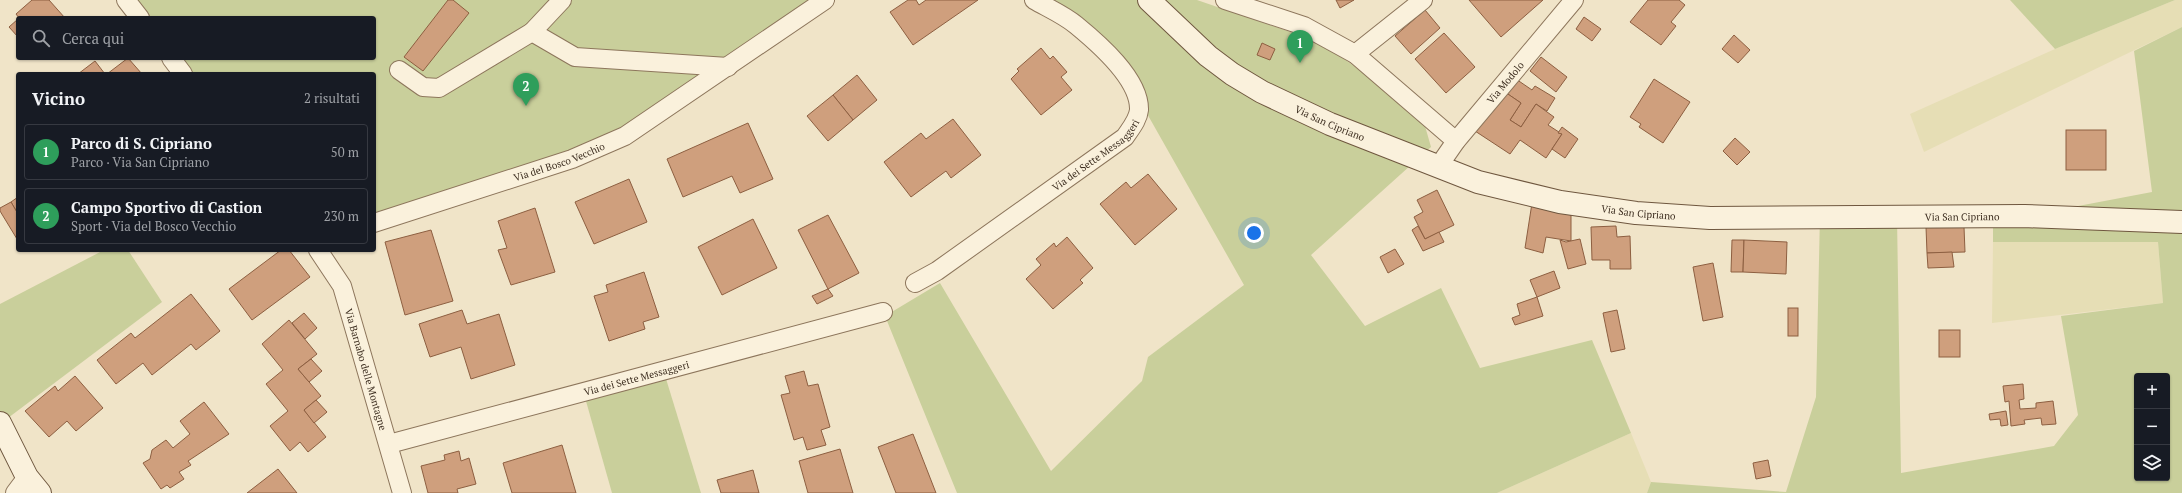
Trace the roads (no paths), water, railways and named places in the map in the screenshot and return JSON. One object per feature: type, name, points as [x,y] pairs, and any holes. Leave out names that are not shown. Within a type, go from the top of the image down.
[{"type":"main road","name":"Via San Cipriano","points":[[1150,0],[1208,56],[1232,74],[1262,92],[1330,124],[1478,182],[1587,207],[1636,213],[1710,218],[2024,216],[2182,222]]},
{"type":"main road","points":[[0,422],[28,488]]},
{"type":"street","points":[[126,0],[138,16]]},
{"type":"street","points":[[399,70],[423,87],[439,88],[532,32],[562,0]]},
{"type":"street","name":"Via del Bosco Vecchio","points":[[376,222],[589,153],[625,136],[728,68],[825,0]]},
{"type":"street","name":"Via dei Sette Messaggeri","points":[[915,283],[937,271],[1125,136],[1136,122],[1139,110],[1135,90],[1118,66],[1076,25],[1034,0]]},
{"type":"street","points":[[1225,0],[1304,26],[1356,54],[1456,140]]},
{"type":"street","points":[[1356,54],[1423,0]]},
{"type":"street","name":"Via Modolo","points":[[1438,167],[1456,140],[1574,0]]},
{"type":"street","points":[[532,32],[575,57],[728,68]]},
{"type":"street","points":[[172,60],[182,72]]},
{"type":"street","name":"Via Barnabo delle Montagne","points":[[322,252],[342,286],[402,493]]},
{"type":"street","name":"Via dei Sette Messaggeri","points":[[389,444],[883,312]]},
{"type":"place","name":"Parco di S. Cipriano","points":[[1300,63]]},
{"type":"place","name":"Campo Sportivo di Castion","points":[[526,106]]}]
